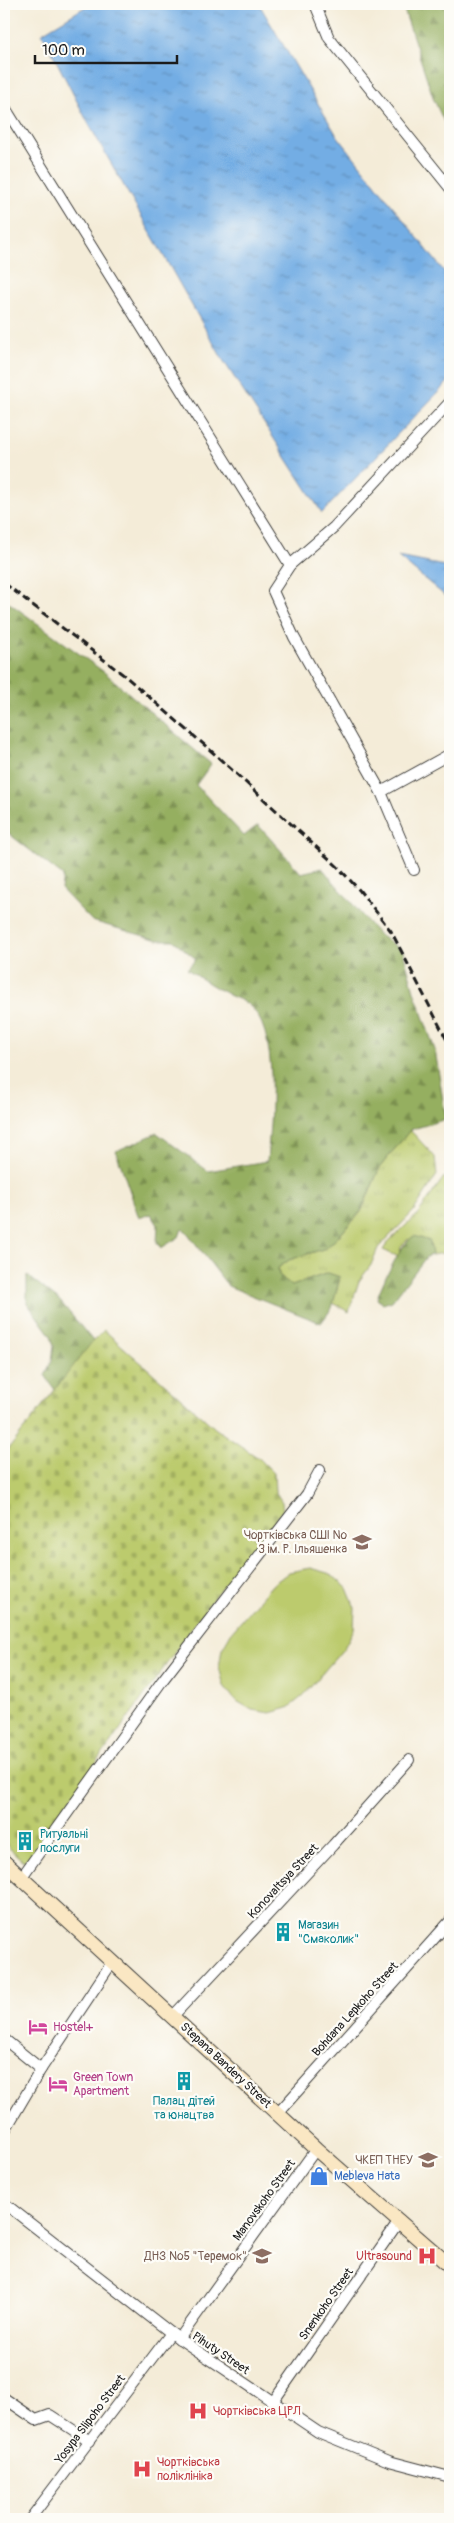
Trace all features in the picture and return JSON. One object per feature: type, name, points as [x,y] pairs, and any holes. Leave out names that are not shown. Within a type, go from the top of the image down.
[{"type":"street","points":[[315,4],[329,38],[450,188]]},
{"type":"street","points":[[4,106],[290,565]]},
{"type":"street","points":[[414,870],[381,792],[294,637],[274,591],[290,565],[334,527],[450,402]]},
{"type":"street","points":[[381,792],[450,754]]},
{"type":"street","points":[[20,1878],[162,1681],[307,1494],[320,1470]]},
{"type":"street","name":"Konovaltsya Street","points":[[173,2016],[333,1845],[409,1760]]},
{"type":"street","name":"Stepana Bandery Street","points":[[4,1862],[316,2149],[400,2220],[450,2266]]},
{"type":"street","name":"Bohdana Lepkoho Street","points":[[278,2113],[450,1921]]},
{"type":"street","points":[[4,2132],[42,2069],[113,1961]]},
{"type":"street","points":[[4,2039],[42,2069]]},
{"type":"street","name":"Manovskoho Street","points":[[175,2336],[316,2149]]},
{"type":"street","name":"Pihuty Street","points":[[4,2203],[175,2336],[318,2432],[389,2461],[450,2477]]},
{"type":"street","name":"Snenkoho Street","points":[[273,2402],[400,2220]]},
{"type":"street","name":"Yosypa Slipoho Street","points":[[30,2519],[175,2336]]},
{"type":"street","points":[[4,2398],[36,2420],[50,2415],[90,2441]]},
{"type":"green space","points":[[402,4],[450,4],[450,135],[434,100]]},
{"type":"green space","points":[[4,599],[104,672],[211,764],[196,785],[244,836],[258,825],[301,873],[322,868],[378,934],[403,951],[414,991],[435,1050],[446,1119],[410,1130],[380,1167],[361,1211],[326,1248],[289,1260],[278,1268],[279,1275],[292,1286],[328,1273],[340,1277],[332,1308],[321,1323],[228,1286],[186,1231],[182,1229],[179,1237],[161,1248],[157,1243],[158,1225],[151,1214],[139,1218],[116,1151],[157,1133],[208,1171],[267,1161],[271,1077],[265,1032],[257,1015],[246,1003],[218,989],[187,969],[196,959],[173,940],[158,940],[92,921],[61,889],[63,876],[4,830]]},
{"type":"green space","points":[[410,1130],[435,1157],[437,1175],[413,1212],[378,1248],[371,1265],[359,1281],[349,1312],[333,1303],[340,1277],[328,1273],[292,1286],[279,1275],[278,1268],[289,1260],[326,1248],[337,1238],[361,1212],[380,1167]]},
{"type":"green space","points":[[444,1177],[450,1182],[450,1252],[432,1255],[408,1239],[401,1247],[399,1257],[383,1250],[388,1242],[417,1215]]},
{"type":"green space","points":[[414,1236],[430,1241],[432,1255],[427,1256],[392,1301],[383,1304],[377,1299],[382,1284],[404,1246]]},
{"type":"green space","points":[[27,1275],[60,1301],[93,1341],[84,1375],[55,1390],[45,1375],[52,1360],[54,1346],[51,1336],[27,1303]]},
{"type":"green space","points":[[104,1330],[216,1429],[260,1459],[274,1473],[275,1491],[282,1502],[283,1510],[215,1596],[25,1863],[4,1843],[4,1455],[92,1342]]},
{"type":"green space","points":[[310,1568],[331,1574],[347,1588],[355,1608],[354,1629],[344,1648],[303,1696],[288,1708],[270,1713],[252,1710],[235,1700],[224,1686],[219,1667],[222,1649],[231,1633],[272,1585],[289,1572]]},
{"type":"water","points":[[90,4],[259,4],[336,134],[450,279],[450,380],[322,513],[223,360],[87,121],[42,33]]},
{"type":"water","points":[[398,557],[450,567],[450,600]]},
{"type":"railway","points":[[4,583],[125,676],[209,749],[337,866],[360,891],[391,931],[450,1046]]},
{"type":"place","name":"Чортківська СШІ № 3 ім. Р. Ільяшенка","points":[[362,1542]]},
{"type":"place","name":"Ритуальні послуги","points":[[25,1841]]},
{"type":"place","name":"Магазин \"Смаколик\"","points":[[283,1932]]},
{"type":"place","name":"Hostel+","points":[[38,2027]]},
{"type":"place","name":"Палац дітей та юнацтва","points":[[184,2081]]},
{"type":"place","name":"Green Town Apartment","points":[[58,2084]]},
{"type":"place","name":"ЧКЕП ТНЕУ","points":[[428,2160]]},
{"type":"place","name":"Mebleva Hata","points":[[319,2176]]},
{"type":"place","name":"ДНЗ №5 \"Теремок\"","points":[[262,2256]]},
{"type":"place","name":"Ultrasound","points":[[427,2256]]},
{"type":"place","name":"Чортківська ЦРЛ","points":[[198,2411]]},
{"type":"place","name":"Чортківська поліклініка","points":[[142,2469]]}]
